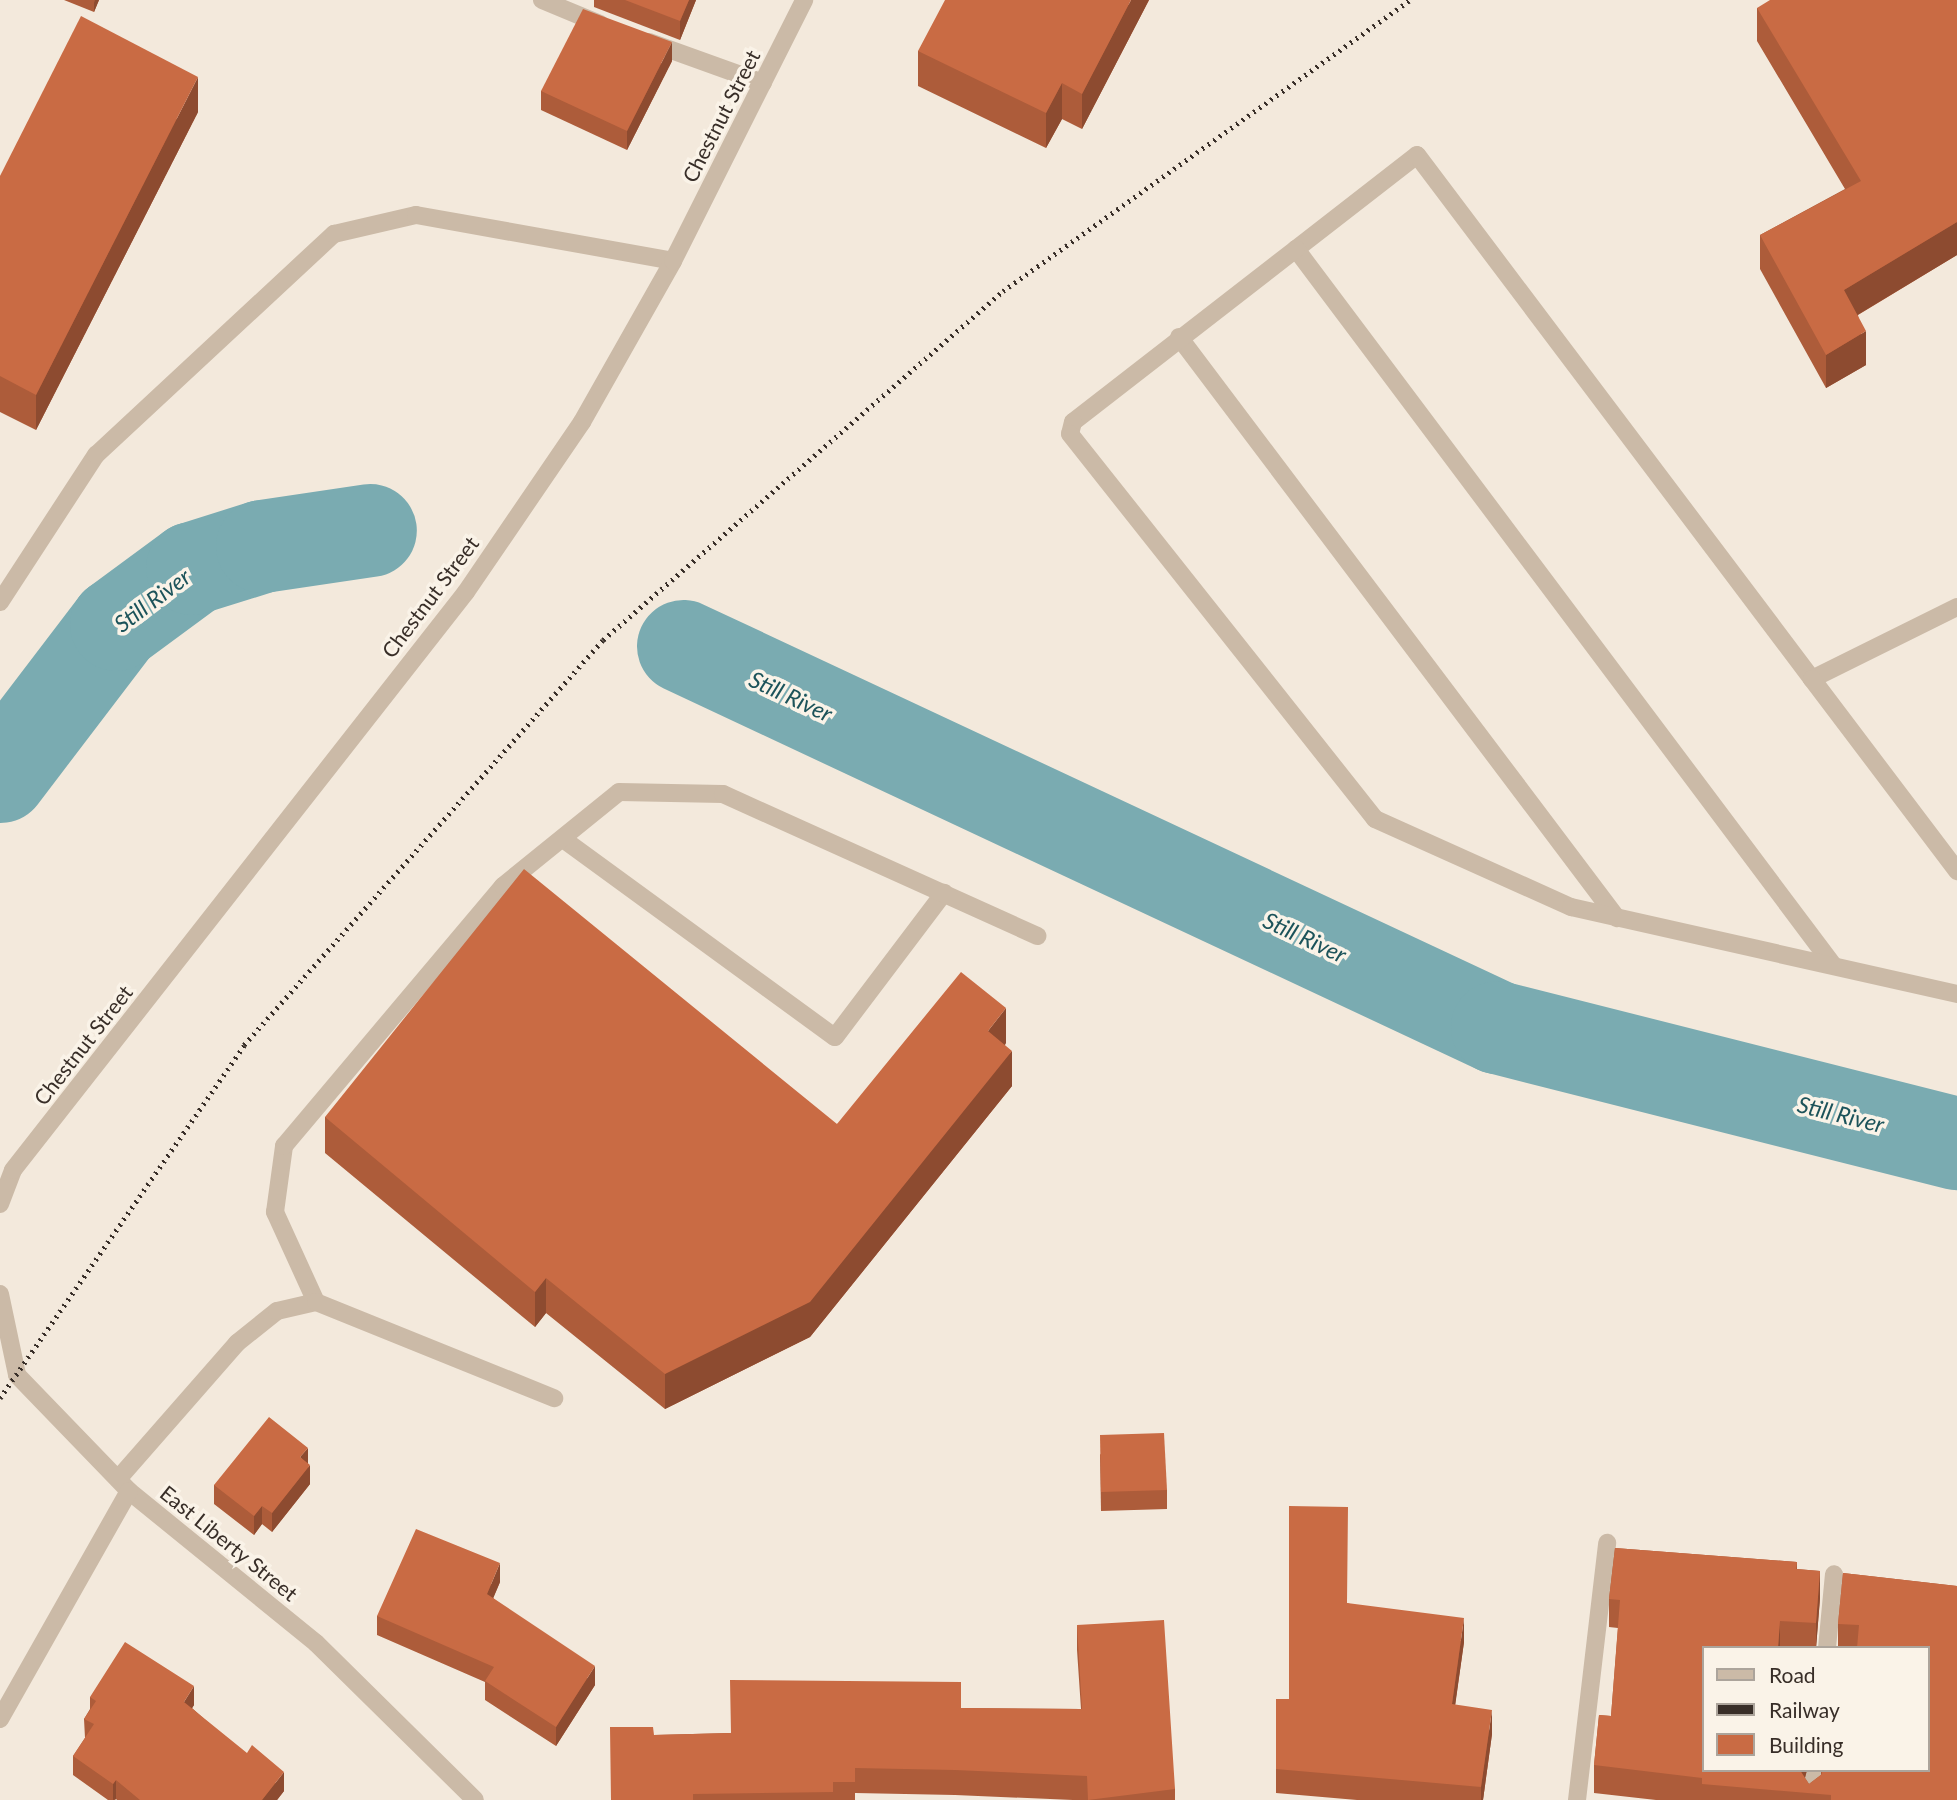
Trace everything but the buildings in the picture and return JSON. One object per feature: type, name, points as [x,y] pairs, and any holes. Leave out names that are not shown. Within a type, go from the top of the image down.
[{"type":"street","points":[[542,0],[762,83]]},
{"type":"street","name":"Chestnut Street","points":[[0,1204],[13,1170],[466,592],[582,422],[673,261],[804,0]]},
{"type":"street","points":[[1957,871],[1417,155],[1082,412],[1070,434],[1375,819],[1571,907],[1957,994]]},
{"type":"street","points":[[0,602],[96,455],[334,234],[416,215],[673,261]]},
{"type":"street","points":[[1296,249],[1833,965]]},
{"type":"street","points":[[1179,337],[1617,918]]},
{"type":"street","points":[[1812,679],[1957,607]]},
{"type":"street","points":[[316,1301],[275,1212],[284,1146],[503,886],[619,792],[723,794],[1038,936]]},
{"type":"street","points":[[563,839],[835,1037],[944,893]]},
{"type":"street","name":"East Liberty Street","points":[[0,1294],[16,1376],[123,1485],[316,1643],[475,1800]]},
{"type":"street","points":[[0,1719],[123,1485],[237,1343],[277,1311],[316,1301],[554,1398]]},
{"type":"street","points":[[1577,1800],[1607,1543]]},
{"type":"street","points":[[1827,1646],[1834,1574]]},
{"type":"street","points":[[1811,1800],[1814,1772]]},
{"type":"waterway","name":"Still River","points":[[0,776],[116,624],[192,568],[262,546],[370,530]]},
{"type":"waterway","name":"Still River","points":[[683,646],[1497,1027],[1957,1143]]},
{"type":"railway","points":[[0,1398],[244,1045],[603,640],[1003,291],[1410,0]]}]
